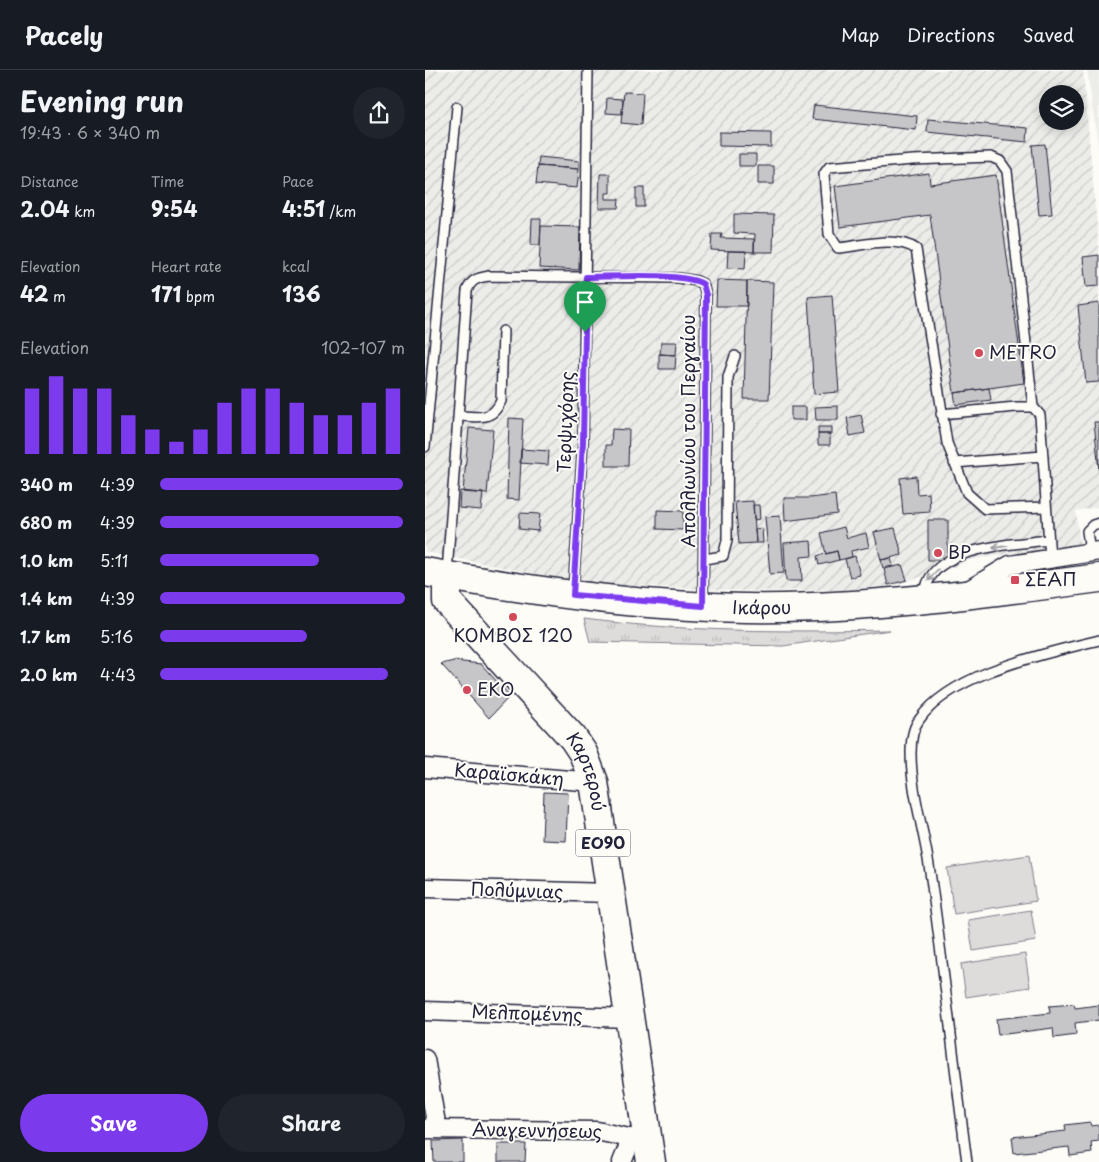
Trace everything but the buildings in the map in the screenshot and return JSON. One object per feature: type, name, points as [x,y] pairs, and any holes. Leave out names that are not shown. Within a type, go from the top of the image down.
[{"type":"main road","name":"Ικάρου","points":[[436,574],[573,595],[703,606],[782,608],[925,599],[1099,578]]},
{"type":"main road","name":"Καρτερού","points":[[436,574],[447,601],[573,738],[583,753],[594,782],[629,1018],[644,1147]]},
{"type":"street","points":[[960,595],[1010,565],[1095,552]]},
{"type":"street","name":"Καραϊσκάκη","points":[[425,768],[594,782]]},
{"type":"street","name":"Πολύμνιας","points":[[425,888],[610,893]]},
{"type":"street","name":"Μελπομένης","points":[[425,1011],[629,1018]]},
{"type":"street","points":[[425,1059],[431,1129]]},
{"type":"street","name":"Αναγεννήσεως","points":[[431,1129],[580,1130],[608,1132],[644,1147]]},
{"type":"street","points":[[622,1162],[644,1147]]},
{"type":"lane","name":"Τερψιχόρης","points":[[573,595],[583,442],[588,70]]},
{"type":"lane","points":[[425,447],[457,107]]},
{"type":"lane","points":[[1046,507],[985,509],[967,493],[954,463],[941,414],[916,249],[907,244],[895,242],[837,248],[832,241],[828,225],[824,174],[829,167],[913,160],[991,157],[1000,161],[1007,171],[1033,407],[1040,415],[1046,507],[1047,540],[1050,558]]},
{"type":"lane","points":[[436,574],[459,416],[467,290],[470,284],[475,279],[489,276],[586,277]]},
{"type":"lane","name":"Απολλωνίου του Περγαίου","points":[[586,277],[679,278],[703,284],[706,295],[703,606]]},
{"type":"lane","points":[[459,416],[489,416],[497,410],[501,401],[503,331]]},
{"type":"lane","points":[[704,559],[723,556],[727,541],[728,376],[735,356]]},
{"type":"lane","points":[[941,414],[1033,407]]},
{"type":"lane","points":[[954,463],[1043,456]]},
{"type":"lane","points":[[1095,552],[1087,531],[1093,525],[1099,523]]},
{"type":"lane","points":[[925,599],[926,584],[938,569],[967,552],[1047,540]]},
{"type":"lane","points":[[967,1162],[929,865],[912,765],[913,734],[919,719],[939,698],[964,683],[1010,666],[1099,640]]},
{"type":"shaded area","points":[[425,70],[1083,70],[1099,250],[1099,507],[1076,511],[1080,544],[973,559],[945,570],[891,586],[839,590],[745,591],[581,583],[425,552]]},
{"type":"shaded area","points":[[1087,70],[1099,70],[1099,151]]},
{"type":"green space","points":[[584,619],[698,629],[890,630],[783,646],[590,642]]},
{"type":"green space","points":[[1029,855],[1036,901],[954,914],[947,868]]},
{"type":"green space","points":[[1031,910],[1036,941],[973,951],[968,920]]},
{"type":"green space","points":[[1025,954],[1030,987],[966,997],[961,964]]},
{"type":"place","name":"METRO","points":[[979,353]]},
{"type":"place","name":"BP","points":[[938,553]]},
{"type":"place","name":"ΣΕΑΠ","points":[[1015,580]]},
{"type":"place","name":"ΚΟΜΒΟΣ 120","points":[[513,617]]},
{"type":"place","name":"EKO","points":[[467,690]]},
{"type":"route","points":[[586,277],[679,278],[703,284],[706,295],[703,606],[669,605],[573,595],[583,442],[585,332],[586,277]]}]
